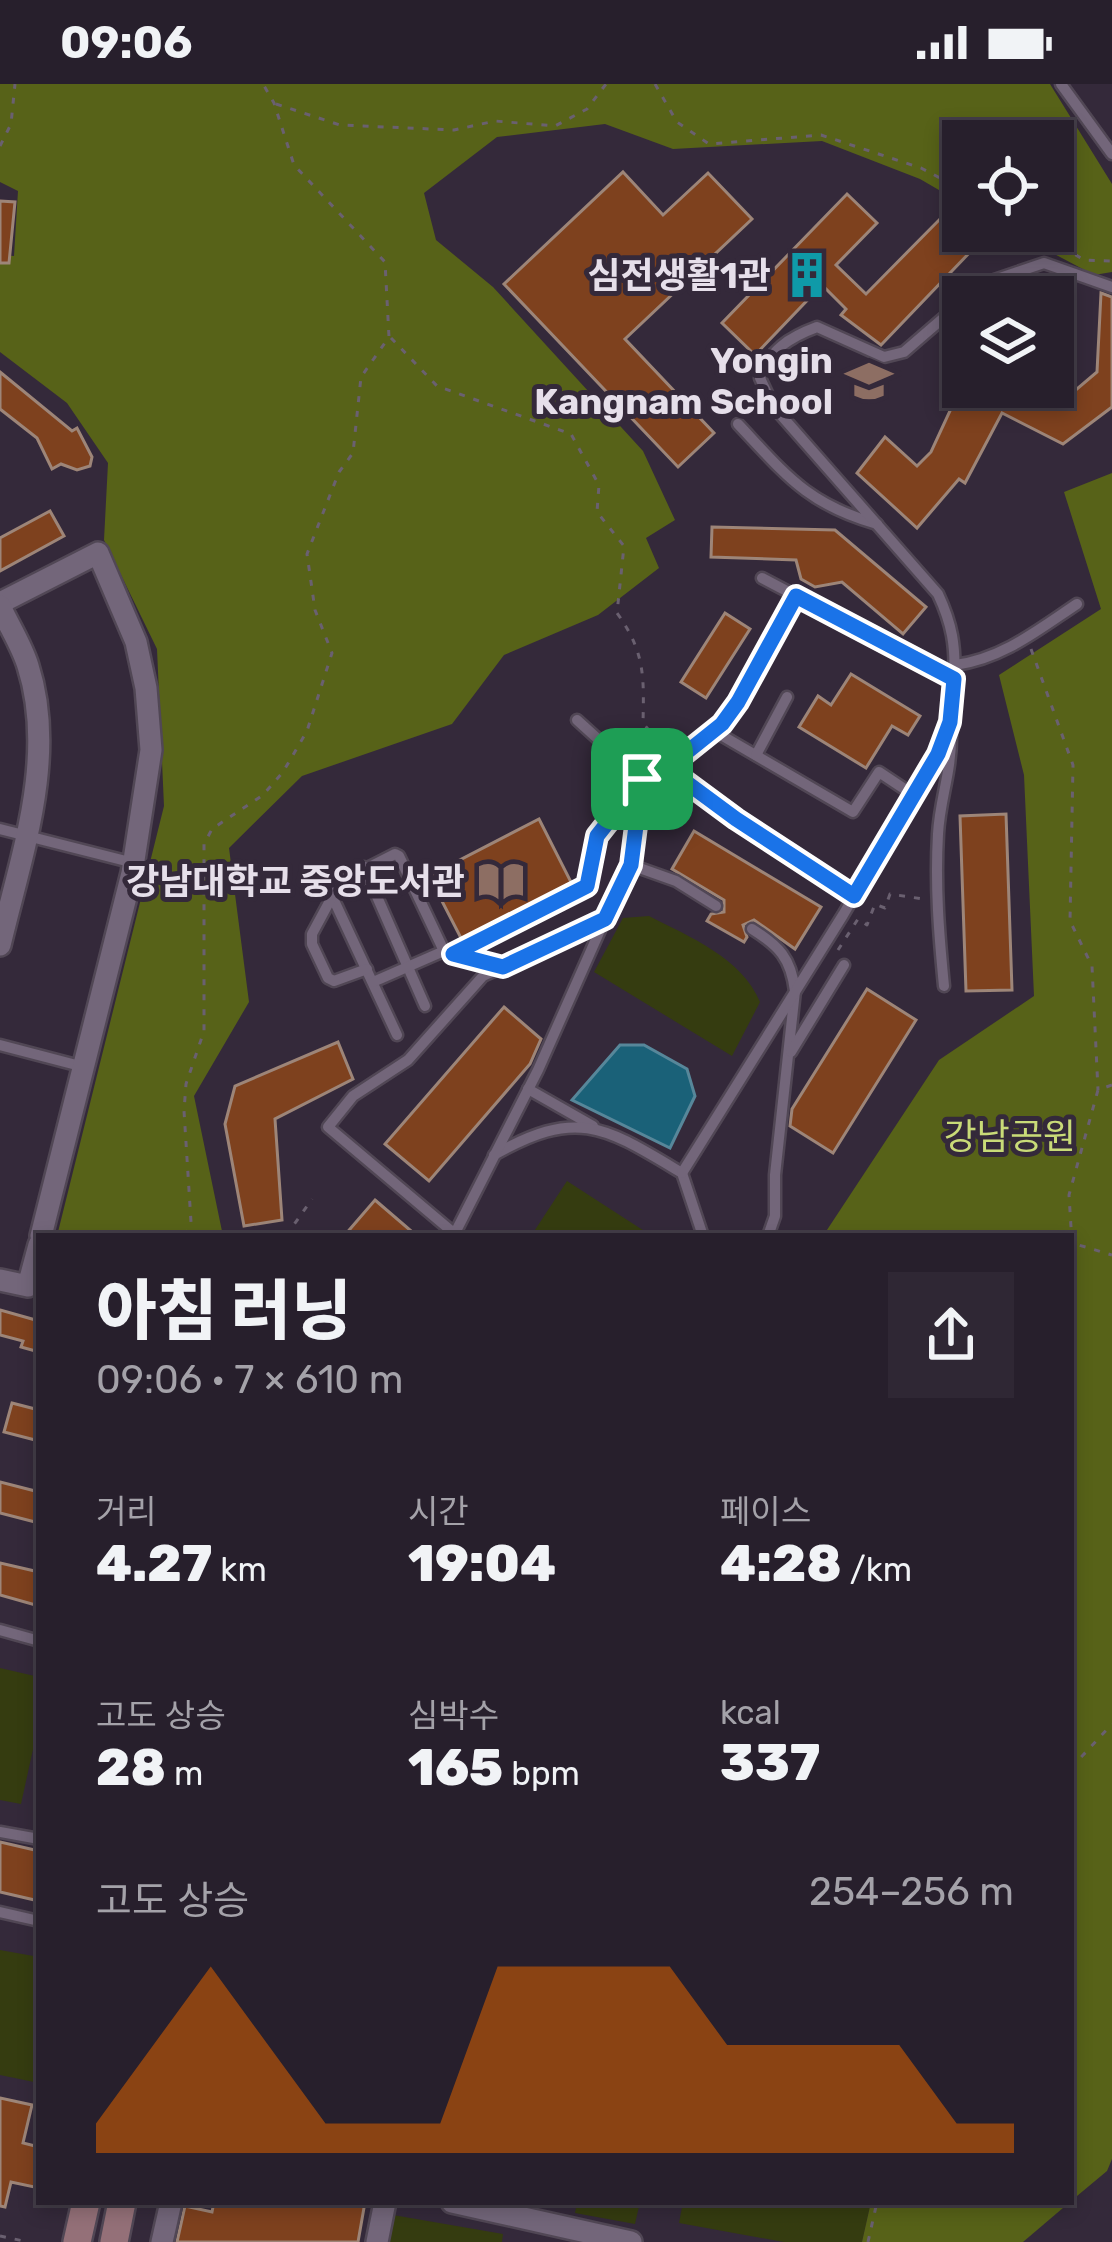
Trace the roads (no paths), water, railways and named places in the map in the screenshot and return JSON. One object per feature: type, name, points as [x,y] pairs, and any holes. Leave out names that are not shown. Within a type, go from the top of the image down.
[{"type":"street","points":[[0,945],[38,778],[39,722],[28,665],[0,604],[98,553],[136,642],[152,750],[134,863],[42,1233]]},
{"type":"street","points":[[0,1280],[28,1286],[36,1256]]},
{"type":"street","points":[[77,2242],[85,2205]]},
{"type":"street","points":[[114,2242],[121,2205]]},
{"type":"street","points":[[162,2242],[170,2205]]},
{"type":"street","points":[[377,2242],[384,2205]]},
{"type":"street","points":[[465,2205],[629,2242]]},
{"type":"lane","points":[[1061,84],[1112,154]]},
{"type":"lane","points":[[1005,276],[1044,262],[1112,287]]},
{"type":"lane","points":[[942,319],[904,352],[884,357],[817,327],[788,341],[766,361],[760,378],[773,406],[938,594],[950,620],[952,766],[938,829],[936,901],[944,986]]},
{"type":"lane","points":[[737,424],[799,490],[843,514],[880,524]]},
{"type":"lane","points":[[762,578],[954,672],[1027,637],[1077,604]]},
{"type":"lane","points":[[577,720],[642,779],[667,768],[714,731],[738,702],[796,596]]},
{"type":"lane","points":[[756,755],[787,697]]},
{"type":"lane","points":[[682,1173],[854,896],[938,754],[950,722]]},
{"type":"lane","points":[[714,731],[853,812],[879,772],[912,794]]},
{"type":"lane","points":[[667,768],[854,896]]},
{"type":"lane","points":[[0,829],[134,863]]},
{"type":"lane","points":[[367,969],[334,981],[328,978],[312,934],[340,882],[390,855],[399,856],[448,953]]},
{"type":"lane","points":[[455,1233],[528,1089],[631,865],[665,875],[716,906]]},
{"type":"lane","points":[[364,867],[425,1006]]},
{"type":"lane","points":[[332,896],[397,1035]]},
{"type":"lane","points":[[452,1233],[328,1127],[353,1096],[408,1060],[483,976],[605,919]]},
{"type":"lane","points":[[752,929],[783,952],[792,968],[795,991],[775,1175],[775,1216],[769,1233]]},
{"type":"lane","points":[[373,982],[448,953],[503,967]]},
{"type":"lane","points":[[789,1054],[844,965]]},
{"type":"lane","points":[[0,1045],[84,1067]]},
{"type":"lane","points":[[528,1089],[682,1173],[702,1233]]},
{"type":"lane","points":[[491,1157],[544,1131],[597,1128]]},
{"type":"lane","points":[[0,1630],[36,1640]]},
{"type":"lane","points":[[0,1832],[36,1838]]},
{"type":"lane","points":[[0,1912],[36,1920]]},
{"type":"water","points":[[620,1045],[644,1045],[687,1069],[695,1096],[670,1148],[572,1100]]},
{"type":"place","name":"심전생활1관","points":[[807,275]]},
{"type":"place","name":"Yongin Kangnam School","points":[[869,381]]},
{"type":"place","name":"강남대학교 중앙도서관","points":[[501,881]]},
{"type":"park label","name":"강남공원","points":[[1010,1136]]}]
